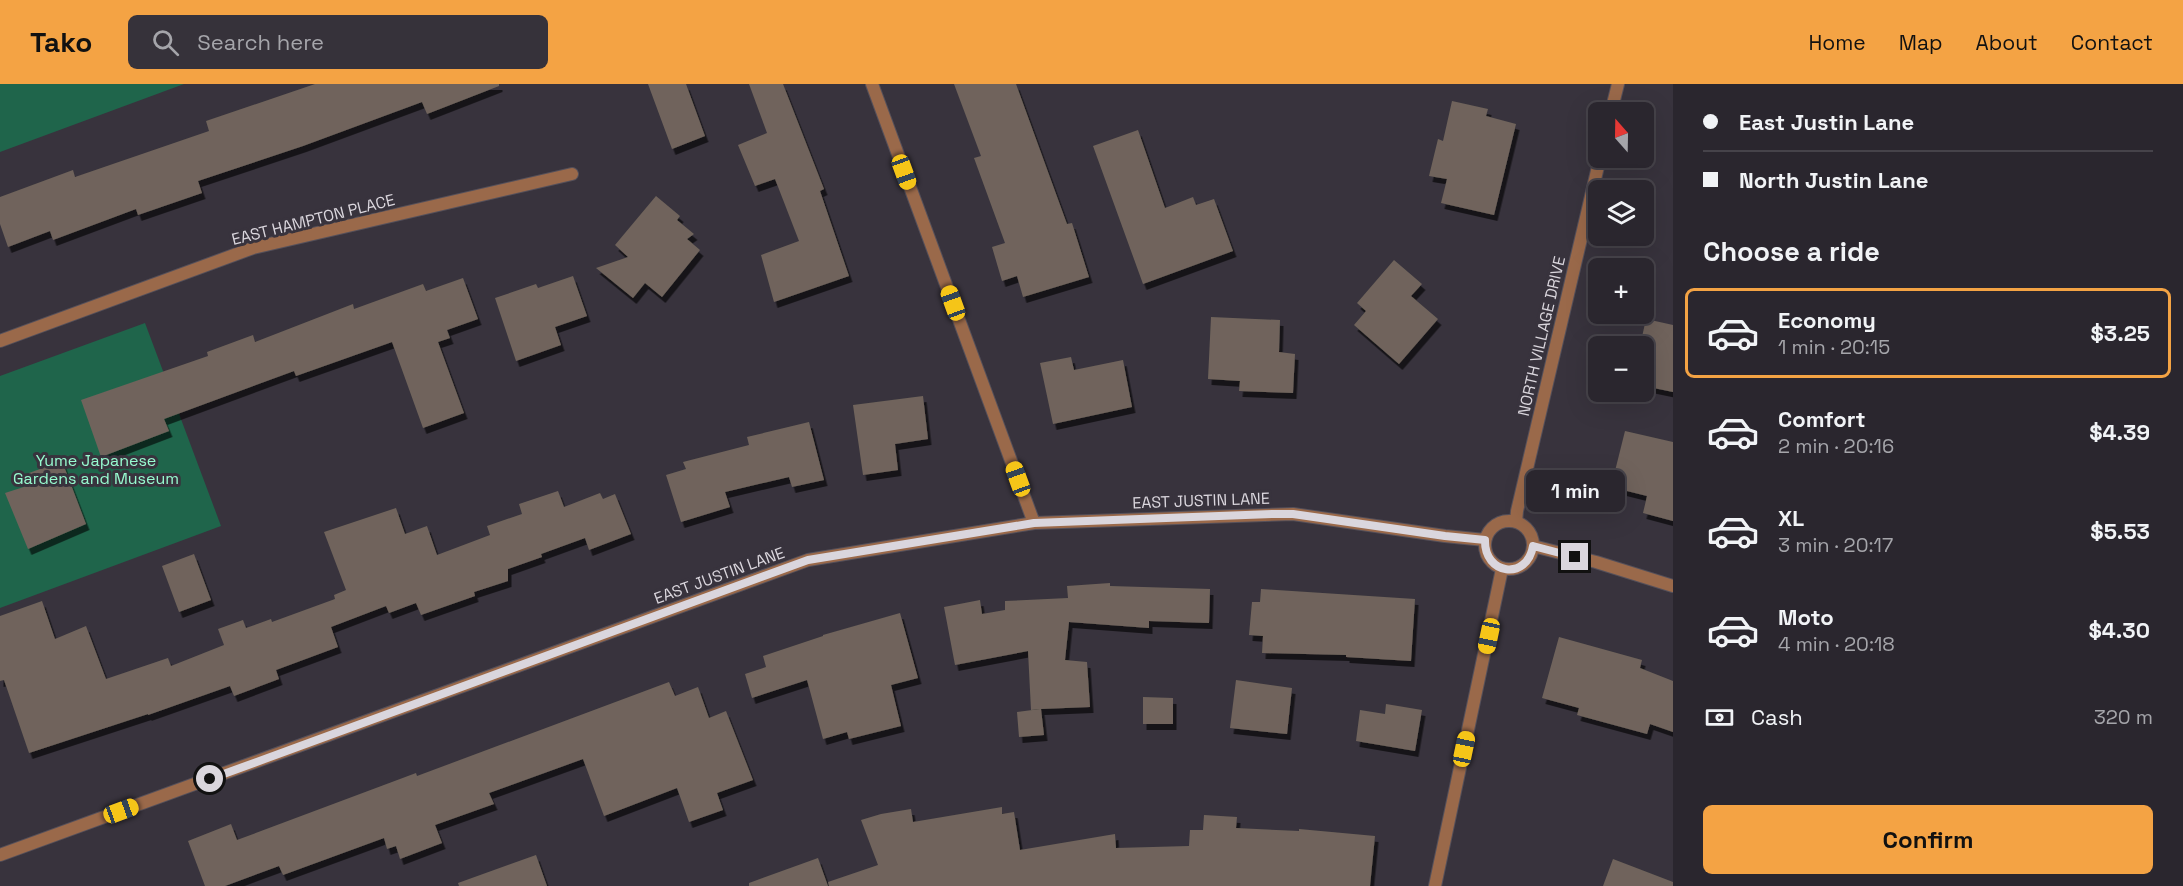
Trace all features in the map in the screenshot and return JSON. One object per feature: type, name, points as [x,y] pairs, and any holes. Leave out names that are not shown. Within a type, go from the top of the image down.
[{"type":"street","points":[[872,84],[1034,523]]},
{"type":"street","points":[[1614,102],[1618,84]]},
{"type":"street","name":"NORTH VILLAGE DRIVE","points":[[1516,522],[1598,168]]},
{"type":"street","name":"EAST HAMPTON PLACE","points":[[0,341],[253,248],[572,174]]},
{"type":"street","name":"EAST JUSTIN LANE","points":[[0,855],[808,560],[1034,523],[1293,514],[1485,540]]},
{"type":"street","points":[[1500,522],[1516,522],[1529,531],[1533,546],[1532,555],[1521,566],[1514,569],[1502,568],[1491,562],[1487,556],[1485,540],[1493,527],[1500,522]]},
{"type":"street","points":[[1533,546],[1596,562],[1673,586]]},
{"type":"street","points":[[1435,886],[1502,568]]},
{"type":"green space","points":[[0,84],[184,84],[0,152]]},
{"type":"green space","name":"Yume Japanese Gardens and Museum","points":[[145,323],[221,526],[0,608],[0,376]]},
{"type":"building","points":[[315,84],[499,84],[499,86],[427,114],[422,102],[303,146],[198,181],[202,193],[138,215],[136,209],[53,240],[50,231],[8,247],[0,224],[0,197],[73,170],[75,177],[209,131],[206,121]]},
{"type":"building","points":[[648,84],[686,84],[705,136],[672,149]]},
{"type":"building","points":[[749,84],[783,84],[824,189],[820,191],[849,276],[774,302],[761,255],[799,241],[775,179],[755,186],[738,145],[767,133]]},
{"type":"building","points":[[954,84],[1016,84],[1067,224],[1072,223],[1089,277],[1023,297],[1017,276],[1002,281],[992,247],[1005,243],[974,158],[981,156]]},
{"type":"building","points":[[1452,101],[1488,109],[1486,116],[1516,124],[1494,215],[1441,203],[1447,179],[1429,176],[1438,139],[1443,141]]},
{"type":"building","points":[[1138,130],[1165,208],[1193,197],[1196,205],[1214,199],[1233,251],[1143,284],[1093,146]]},
{"type":"building","points":[[656,196],[680,216],[677,220],[694,234],[687,239],[700,250],[662,297],[645,283],[633,298],[596,268],[628,257],[615,245]]},
{"type":"building","points":[[1394,260],[1422,284],[1411,296],[1438,319],[1399,364],[1354,325],[1366,311],[1357,303]]},
{"type":"building","points":[[573,276],[587,316],[555,327],[561,345],[516,361],[495,298],[536,284],[538,288]]},
{"type":"building","points":[[463,278],[478,319],[447,330],[450,338],[438,342],[464,413],[423,428],[392,342],[296,376],[294,371],[164,419],[169,431],[101,457],[81,400],[208,356],[207,352],[253,335],[255,342],[353,304],[354,309],[423,284],[426,291]]},
{"type":"building","points":[[1211,317],[1280,320],[1279,352],[1295,354],[1293,393],[1239,391],[1240,381],[1208,379]]},
{"type":"building","points":[[1654,321],[1673,325],[1673,392],[1654,388],[1654,336],[1642,336],[1645,324],[1654,324]]},
{"type":"building","points":[[1071,357],[1074,370],[1123,360],[1132,407],[1053,424],[1040,363]]},
{"type":"building","points":[[923,396],[928,439],[895,444],[898,470],[863,475],[853,405]]},
{"type":"building","points":[[809,422],[824,480],[792,487],[789,477],[725,492],[730,507],[681,522],[666,475],[686,469],[683,462],[749,445],[747,437]]},
{"type":"building","points":[[1625,431],[1673,442],[1673,521],[1643,513],[1647,496],[1611,487]]},
{"type":"building","points":[[62,461],[86,524],[28,549],[5,493],[33,484],[29,473]]},
{"type":"building","points":[[558,491],[564,507],[600,493],[603,499],[615,494],[631,534],[589,550],[585,538],[541,554],[542,557],[508,569],[508,581],[474,592],[475,596],[421,615],[416,603],[389,613],[386,606],[331,627],[338,647],[276,670],[279,679],[234,696],[230,686],[29,753],[4,680],[0,681],[0,616],[42,601],[55,639],[86,626],[106,679],[168,658],[171,666],[224,645],[218,629],[243,620],[246,628],[271,619],[272,622],[335,599],[334,595],[346,590],[324,532],[396,508],[405,534],[427,526],[437,555],[490,535],[487,526],[522,514],[519,504]]},
{"type":"building","points":[[194,554],[211,600],[179,612],[162,566]]},
{"type":"building","points":[[1110,583],[1110,586],[1210,589],[1209,623],[1149,621],[1149,628],[1069,622],[1065,660],[1087,662],[1090,707],[1041,709],[1044,735],[1019,737],[1017,712],[1040,709],[1031,710],[1028,651],[955,665],[944,607],[980,600],[982,614],[1005,610],[1005,601],[1068,598],[1067,586]]},
{"type":"building","points":[[1261,589],[1415,599],[1411,661],[1346,657],[1346,655],[1262,653],[1263,636],[1249,635],[1252,602],[1260,602]]},
{"type":"building","points":[[900,613],[918,678],[891,685],[901,726],[849,739],[847,732],[823,739],[807,680],[752,698],[745,674],[766,667],[763,656],[823,635]]},
{"type":"building","points":[[1559,637],[1642,660],[1640,668],[1673,681],[1673,732],[1650,724],[1647,734],[1577,715],[1579,708],[1542,698]]},
{"type":"building","points":[[1236,680],[1292,688],[1287,734],[1230,728]]},
{"type":"building","points":[[669,682],[675,696],[698,687],[709,718],[726,711],[753,780],[717,793],[723,810],[689,822],[677,788],[604,816],[583,759],[489,793],[494,804],[435,825],[442,843],[400,859],[396,846],[387,849],[384,838],[283,875],[279,866],[225,886],[205,886],[188,841],[231,824],[237,840]]},
{"type":"building","points":[[1143,697],[1173,698],[1173,724],[1143,724]]},
{"type":"building","points":[[1386,704],[1422,710],[1415,751],[1356,741],[1360,710],[1385,714]]},
{"type":"building","points":[[1002,807],[1002,814],[1014,812],[1020,850],[1115,834],[1116,848],[1189,846],[1190,830],[1203,830],[1204,815],[1237,817],[1236,828],[1299,831],[1299,829],[1375,836],[1370,886],[829,886],[828,882],[878,865],[861,820],[911,809],[913,822]]},
{"type":"building","points":[[536,855],[547,886],[459,886],[458,883]]},
{"type":"building","points":[[818,858],[828,886],[749,886],[749,883]]},
{"type":"building","points":[[1613,859],[1673,882],[1673,886],[1603,886]]},
{"type":"route","points":[[210,779],[808,560],[1034,523],[1293,514],[1485,540],[1487,556],[1491,562],[1506,569],[1514,569],[1527,561],[1532,555],[1533,546],[1575,557]]}]
